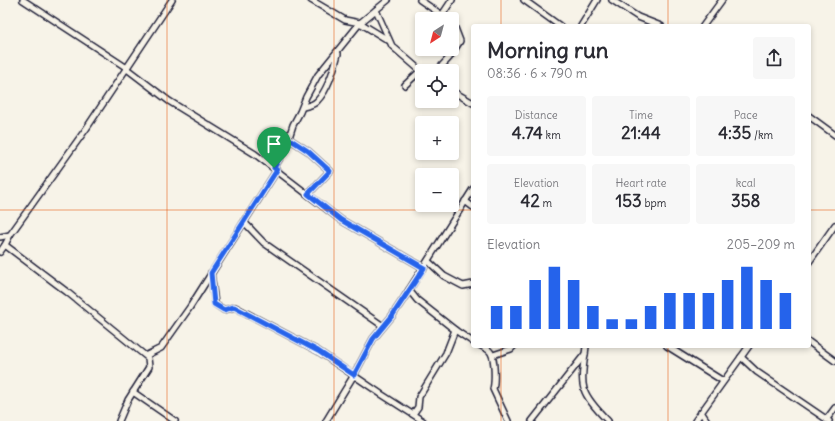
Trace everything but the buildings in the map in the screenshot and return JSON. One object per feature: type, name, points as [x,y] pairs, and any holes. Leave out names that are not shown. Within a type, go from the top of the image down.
[{"type":"street","points":[[23,0],[127,68],[169,100],[229,137],[276,169],[341,220],[424,268]]},
{"type":"street","points":[[0,252],[10,235],[86,129],[172,0]]},
{"type":"street","points":[[311,0],[345,20],[360,24],[388,40]]},
{"type":"street","points":[[147,356],[161,348],[190,307],[244,222],[276,169],[286,147],[293,125],[318,76],[360,24],[388,0]]},
{"type":"street","points":[[420,0],[437,12]]},
{"type":"street","points":[[446,12],[452,0]]},
{"type":"street","points":[[524,0],[557,24]]},
{"type":"street","points":[[582,24],[597,0]]},
{"type":"street","points":[[612,0],[638,17],[656,24]]},
{"type":"street","points":[[704,24],[722,0]]},
{"type":"street","points":[[376,10],[383,22],[388,40],[392,46],[415,67]]},
{"type":"street","points":[[302,107],[316,103],[325,90],[332,75],[339,51]]},
{"type":"street","points":[[443,64],[450,56]]},
{"type":"street","points":[[406,85],[415,77]]},
{"type":"street","points":[[459,94],[471,102]]},
{"type":"street","points":[[306,97],[316,103]]},
{"type":"street","points":[[811,117],[835,135]]},
{"type":"street","points":[[288,138],[308,151],[330,171],[308,194]]},
{"type":"street","points":[[326,421],[354,375],[373,339],[392,316],[424,268],[471,192]]},
{"type":"street","points":[[465,201],[471,206]]},
{"type":"street","points":[[244,222],[264,243],[383,326]]},
{"type":"street","points":[[811,259],[835,226]]},
{"type":"street","points":[[0,237],[10,235]]},
{"type":"street","points":[[5,245],[147,356],[150,361],[149,367],[128,400],[119,421]]},
{"type":"street","points":[[428,261],[444,276],[463,286],[471,284]]},
{"type":"street","points":[[211,273],[214,304],[224,310],[234,307],[318,351],[423,421]]},
{"type":"street","points":[[409,290],[417,300],[471,341]]},
{"type":"street","points":[[413,414],[418,407],[418,397],[446,353],[455,330]]},
{"type":"street","points":[[811,343],[835,361]]},
{"type":"street","points":[[484,348],[493,355],[494,389],[508,421]]},
{"type":"street","points":[[493,355],[512,348]]},
{"type":"street","points":[[586,348],[583,376],[584,391],[608,421]]},
{"type":"street","points":[[670,348],[723,381]]},
{"type":"street","points":[[695,421],[748,348]]},
{"type":"street","points":[[532,421],[585,354]]},
{"type":"street","points":[[741,357],[757,372],[828,420],[835,408]]},
{"type":"street","points":[[133,392],[175,421]]},
{"type":"street","points":[[701,412],[707,421]]},
{"type":"route","points":[[288,138],[308,151],[330,171],[308,194],[341,220],[424,268],[392,316],[373,339],[354,375],[318,351],[234,307],[224,310],[214,304],[211,273],[277,170],[274,168],[286,147],[288,138]]}]
